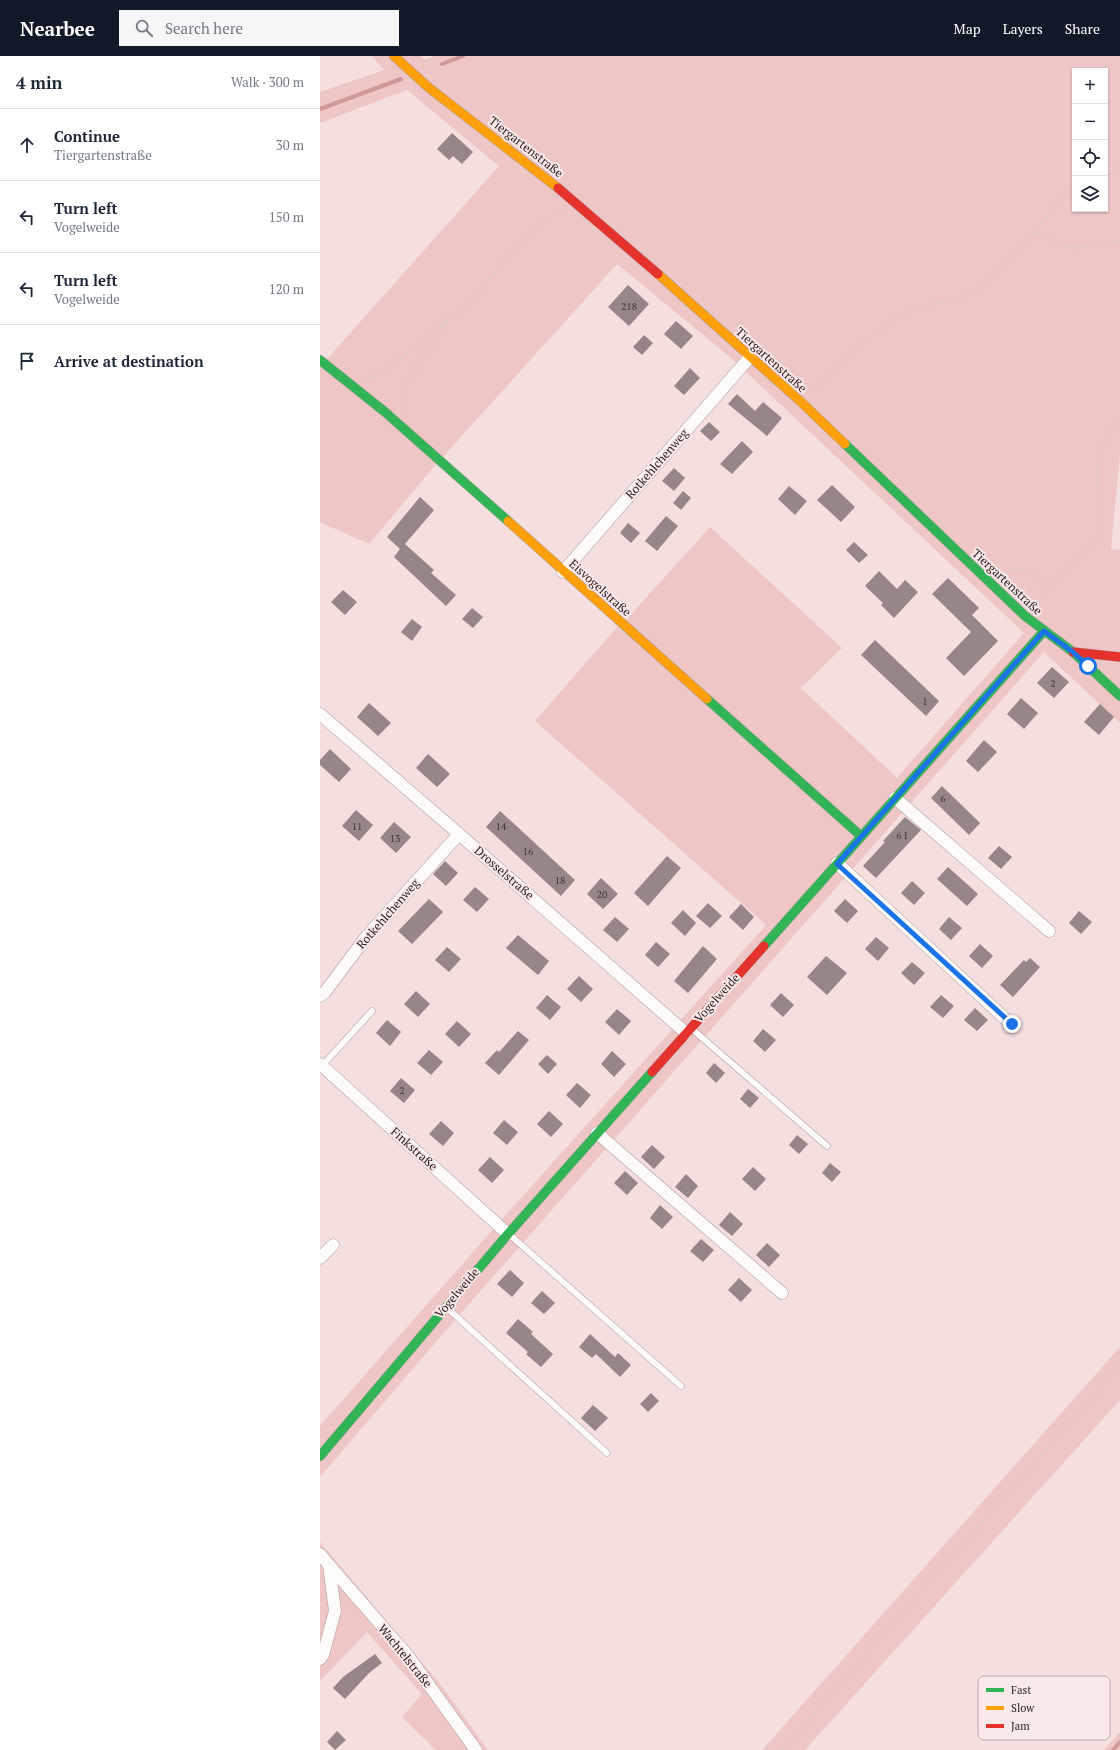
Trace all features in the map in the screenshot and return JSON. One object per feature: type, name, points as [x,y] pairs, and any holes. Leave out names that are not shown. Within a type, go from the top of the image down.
[{"type":"street","name":"Tiergartenstraße","points":[[394,56],[428,87],[574,200],[800,401],[1025,616],[1073,652],[1120,696]]},
{"type":"street","name":"Rotkehlchenweg","points":[[563,572],[750,357]]},
{"type":"street","name":"Eisvogelstraße","points":[[320,360],[402,428],[861,836]]},
{"type":"street","name":"Vogelweide","points":[[320,1456],[508,1234],[1044,631]]},
{"type":"street","points":[[1073,652],[1120,657]]},
{"type":"street","name":"Drosselstraße","points":[[320,714],[688,1031]]},
{"type":"street","points":[[895,798],[1049,931]]},
{"type":"street","name":"Rotkehlchenweg","points":[[320,996],[325,992],[367,936],[459,834]]},
{"type":"street","points":[[837,864],[1012,1024]]},
{"type":"street","name":"Finkstraße","points":[[321,1065],[508,1234]]},
{"type":"street","points":[[597,1133],[782,1293]]},
{"type":"street","points":[[320,1258],[333,1245]]},
{"type":"street","points":[[320,1554],[329,1565],[335,1611],[324,1655],[320,1659]]},
{"type":"street","name":"Wachtelstraße","points":[[329,1565],[408,1656],[476,1750]]},
{"type":"lane","points":[[321,1065],[372,1011]]},
{"type":"lane","points":[[688,1031],[827,1146]]},
{"type":"lane","points":[[508,1234],[681,1386]]},
{"type":"lane","points":[[446,1307],[607,1453]]},
{"type":"path","points":[[1108,170],[1120,164]]},
{"type":"path","points":[[800,401],[866,341],[908,311],[965,298],[995,277],[1072,187]]},
{"type":"path","points":[[362,379],[380,376],[468,303],[532,232],[574,200]]},
{"type":"path","points":[[1034,232],[1072,248],[1120,241]]},
{"type":"path","points":[[402,428],[405,386],[446,321]]},
{"type":"path","points":[[1025,616],[1088,548],[1099,530],[1101,515],[1096,476],[1101,449],[1120,416]]},
{"type":"path","points":[[990,583],[1008,569],[1027,570],[1039,580],[1043,595]]},
{"type":"path","points":[[782,1750],[1120,1365]]},
{"type":"shaded area","points":[[372,56],[421,56],[424,60],[434,56],[1120,56],[1120,455],[1111,549],[1120,550],[1120,723],[1044,652],[453,1322],[320,1477],[320,1426],[495,1227],[766,925],[535,721],[618,626],[437,463],[369,544],[320,522],[320,367],[499,166],[407,90],[320,123],[320,92],[384,70]],"holes":[[[617,264],[730,357],[1024,633],[897,778],[801,688],[842,648],[710,527],[625,621],[441,459]]]},
{"type":"shaded area","points":[[1120,1347],[1120,1400],[805,1750],[762,1750]]},
{"type":"shaded area","points":[[320,1542],[440,1684],[488,1750],[436,1750],[402,1717],[422,1694],[367,1632],[320,1681]]},
{"type":"shaded area","points":[[1120,1732],[1120,1750],[1104,1750]]},
{"type":"building","points":[[452,133],[473,152],[462,164],[453,156],[449,160],[437,149]]},
{"type":"building","points":[[628,285],[649,304],[629,326],[608,307]]},
{"type":"building","points":[[676,321],[693,336],[681,349],[664,334]]},
{"type":"building","points":[[644,335],[653,343],[642,355],[633,347]]},
{"type":"building","points":[[690,368],[700,378],[684,395],[674,386]]},
{"type":"building","points":[[737,394],[755,411],[763,402],[782,418],[767,436],[728,404]]},
{"type":"building","points":[[709,422],[720,432],[711,441],[700,431]]},
{"type":"building","points":[[742,441],[753,452],[732,474],[720,464]]},
{"type":"building","points":[[674,468],[685,478],[674,491],[662,481]]},
{"type":"building","points":[[832,485],[855,507],[841,522],[817,500]]},
{"type":"building","points":[[789,486],[807,501],[795,515],[778,499]]},
{"type":"building","points":[[683,491],[691,498],[681,510],[673,503]]},
{"type":"building","points":[[420,497],[434,510],[405,544],[434,570],[431,573],[456,595],[446,606],[394,557],[400,549],[387,537]]},
{"type":"building","points":[[666,516],[678,526],[657,551],[645,541]]},
{"type":"building","points":[[628,523],[640,533],[631,543],[620,533]]},
{"type":"building","points":[[854,542],[868,555],[859,563],[846,550]]},
{"type":"building","points":[[879,571],[897,589],[905,580],[918,592],[894,618],[881,605],[883,603],[865,586]]},
{"type":"building","points":[[948,578],[979,608],[972,615],[998,641],[964,676],[946,658],[971,632],[932,594]]},
{"type":"building","points":[[343,590],[357,602],[345,615],[331,602]]},
{"type":"building","points":[[472,608],[483,617],[473,628],[462,619]]},
{"type":"building","points":[[412,619],[422,627],[412,641],[401,632]]},
{"type":"building","points":[[875,640],[939,701],[926,716],[861,655]]},
{"type":"building","points":[[1052,667],[1069,682],[1054,698],[1037,683]]},
{"type":"building","points":[[1021,698],[1038,713],[1024,729],[1007,714]]},
{"type":"building","points":[[369,703],[391,723],[378,736],[357,717]]},
{"type":"building","points":[[1100,704],[1114,717],[1099,735],[1084,722]]},
{"type":"building","points":[[984,740],[997,752],[978,772],[966,761]]},
{"type":"building","points":[[330,749],[351,769],[339,782],[320,765],[320,760]]},
{"type":"building","points":[[428,754],[450,774],[437,787],[416,768]]},
{"type":"building","points":[[942,786],[980,823],[969,835],[931,798]]},
{"type":"building","points":[[356,810],[373,825],[359,841],[342,826]]},
{"type":"building","points":[[500,811],[575,880],[561,896],[486,827]]},
{"type":"building","points":[[905,817],[921,830],[876,878],[863,866]]},
{"type":"building","points":[[394,822],[411,837],[396,853],[380,838]]},
{"type":"building","points":[[999,846],[1012,857],[1001,869],[988,858]]},
{"type":"building","points":[[667,856],[681,868],[648,906],[634,893]]},
{"type":"building","points":[[445,861],[458,873],[446,886],[433,874]]},
{"type":"building","points":[[948,867],[978,894],[967,906],[937,879]]},
{"type":"building","points":[[601,878],[618,894],[603,909],[587,894]]},
{"type":"building","points":[[912,881],[925,893],[914,905],[901,893]]},
{"type":"building","points":[[475,887],[489,899],[477,912],[463,900]]},
{"type":"building","points":[[429,899],[443,912],[412,944],[398,931]]},
{"type":"building","points":[[845,899],[858,911],[847,923],[834,911]]},
{"type":"building","points":[[708,903],[722,916],[710,928],[696,916]]},
{"type":"building","points":[[741,904],[754,917],[743,930],[729,917]]},
{"type":"building","points":[[683,910],[696,923],[685,936],[671,923]]},
{"type":"building","points":[[1079,911],[1092,922],[1081,934],[1069,923]]},
{"type":"building","points":[[615,917],[629,929],[617,942],[603,930]]},
{"type":"building","points":[[949,917],[962,928],[951,940],[939,929]]},
{"type":"building","points":[[518,935],[549,961],[538,975],[506,948]]},
{"type":"building","points":[[876,937],[889,948],[878,961],[865,949]]},
{"type":"building","points":[[656,942],[670,954],[658,967],[645,955]]},
{"type":"building","points":[[980,944],[993,956],[982,968],[969,956]]},
{"type":"building","points":[[703,946],[717,959],[688,993],[674,981]]},
{"type":"building","points":[[447,947],[461,959],[449,972],[435,960]]},
{"type":"building","points":[[826,956],[847,973],[827,995],[807,977]]},
{"type":"building","points":[[1030,958],[1040,967],[1013,997],[1000,985],[1024,960],[1026,962]]},
{"type":"building","points":[[912,962],[925,973],[914,985],[901,973]]},
{"type":"building","points":[[579,976],[593,989],[581,1002],[567,989]]},
{"type":"building","points":[[416,991],[430,1004],[418,1017],[404,1004]]},
{"type":"building","points":[[781,993],[794,1005],[783,1017],[770,1005]]},
{"type":"building","points":[[547,995],[561,1007],[550,1020],[536,1008]]},
{"type":"building","points":[[941,995],[954,1006],[943,1018],[930,1007]]},
{"type":"building","points":[[975,1008],[988,1020],[977,1031],[964,1020]]},
{"type":"building","points":[[617,1009],[631,1021],[619,1035],[605,1022]]},
{"type":"building","points":[[387,1020],[401,1032],[390,1046],[376,1033]]},
{"type":"building","points":[[457,1021],[471,1034],[459,1047],[445,1034]]},
{"type":"building","points":[[763,1029],[776,1040],[765,1052],[753,1041]]},
{"type":"building","points":[[518,1031],[529,1040],[499,1075],[485,1063],[497,1050],[499,1052]]},
{"type":"building","points":[[429,1050],[443,1062],[431,1075],[417,1063]]},
{"type":"building","points":[[612,1051],[626,1064],[614,1077],[601,1064]]},
{"type":"building","points":[[547,1055],[557,1064],[548,1074],[538,1064]]},
{"type":"building","points":[[714,1063],[725,1073],[716,1083],[706,1073]]},
{"type":"building","points":[[401,1078],[415,1090],[404,1103],[390,1091]]},
{"type":"building","points":[[577,1083],[591,1095],[580,1108],[566,1095]]},
{"type":"building","points":[[748,1089],[759,1098],[750,1108],[740,1099]]},
{"type":"building","points":[[549,1111],[563,1124],[551,1137],[537,1124]]},
{"type":"building","points":[[504,1120],[518,1132],[507,1145],[493,1133]]},
{"type":"building","points":[[441,1121],[454,1133],[443,1146],[429,1134]]},
{"type":"building","points":[[797,1135],[808,1144],[799,1154],[789,1145]]},
{"type":"building","points":[[652,1145],[665,1157],[654,1169],[641,1157]]},
{"type":"building","points":[[490,1157],[504,1170],[492,1183],[478,1170]]},
{"type":"building","points":[[830,1163],[841,1172],[832,1182],[822,1173]]},
{"type":"building","points":[[753,1167],[766,1179],[755,1191],[742,1179]]},
{"type":"building","points":[[625,1171],[638,1183],[627,1195],[614,1183]]},
{"type":"building","points":[[686,1174],[698,1186],[688,1198],[675,1187]]},
{"type":"building","points":[[660,1205],[673,1217],[662,1229],[650,1218]]},
{"type":"building","points":[[730,1212],[743,1224],[732,1236],[719,1225]]},
{"type":"building","points":[[701,1239],[714,1250],[703,1262],[690,1251]]},
{"type":"building","points":[[767,1243],[780,1255],[769,1267],[756,1255]]},
{"type":"building","points":[[510,1270],[524,1283],[512,1297],[497,1284]]},
{"type":"building","points":[[739,1278],[752,1290],[741,1302],[728,1290]]},
{"type":"building","points":[[542,1291],[555,1303],[544,1314],[531,1303]]},
{"type":"building","points":[[518,1319],[533,1332],[531,1334],[553,1354],[541,1367],[526,1354],[528,1352],[506,1333]]},
{"type":"building","points":[[590,1334],[615,1357],[618,1353],[631,1365],[620,1377],[596,1354],[592,1358],[579,1347]]},
{"type":"building","points":[[651,1393],[659,1401],[648,1412],[640,1404]]},
{"type":"building","points":[[593,1405],[608,1418],[595,1431],[581,1418]]},
{"type":"building","points":[[375,1654],[382,1663],[369,1673],[345,1699],[333,1688],[343,1677]]},
{"type":"building","points":[[337,1731],[346,1740],[335,1750],[327,1742]]},
{"type":"waterway","points":[[442,64],[463,56]]},
{"type":"waterway","points":[[320,109],[401,79]]},
{"type":"waterway","points":[[1113,1750],[1120,1742]]},
{"type":"traffic: fast","points":[[320,360],[385,412],[508,521]]},
{"type":"traffic: fast","points":[[845,444],[1025,616],[1073,652],[1120,696]]},
{"type":"traffic: fast","points":[[764,946],[1044,631]]},
{"type":"traffic: fast","points":[[707,699],[861,836]]},
{"type":"traffic: fast","points":[[320,1456],[508,1234],[652,1072]]},
{"type":"traffic: slow","points":[[394,56],[428,87],[558,188]]},
{"type":"traffic: slow","points":[[658,274],[800,401],[845,444]]},
{"type":"traffic: slow","points":[[508,521],[707,699]]},
{"type":"traffic: jam","points":[[558,188],[658,274]]},
{"type":"traffic: jam","points":[[1073,652],[1120,657]]},
{"type":"traffic: jam","points":[[652,1072],[764,946]]},
{"type":"route","points":[[1012,1024],[837,864],[1044,631],[1073,652],[1088,666]]}]
